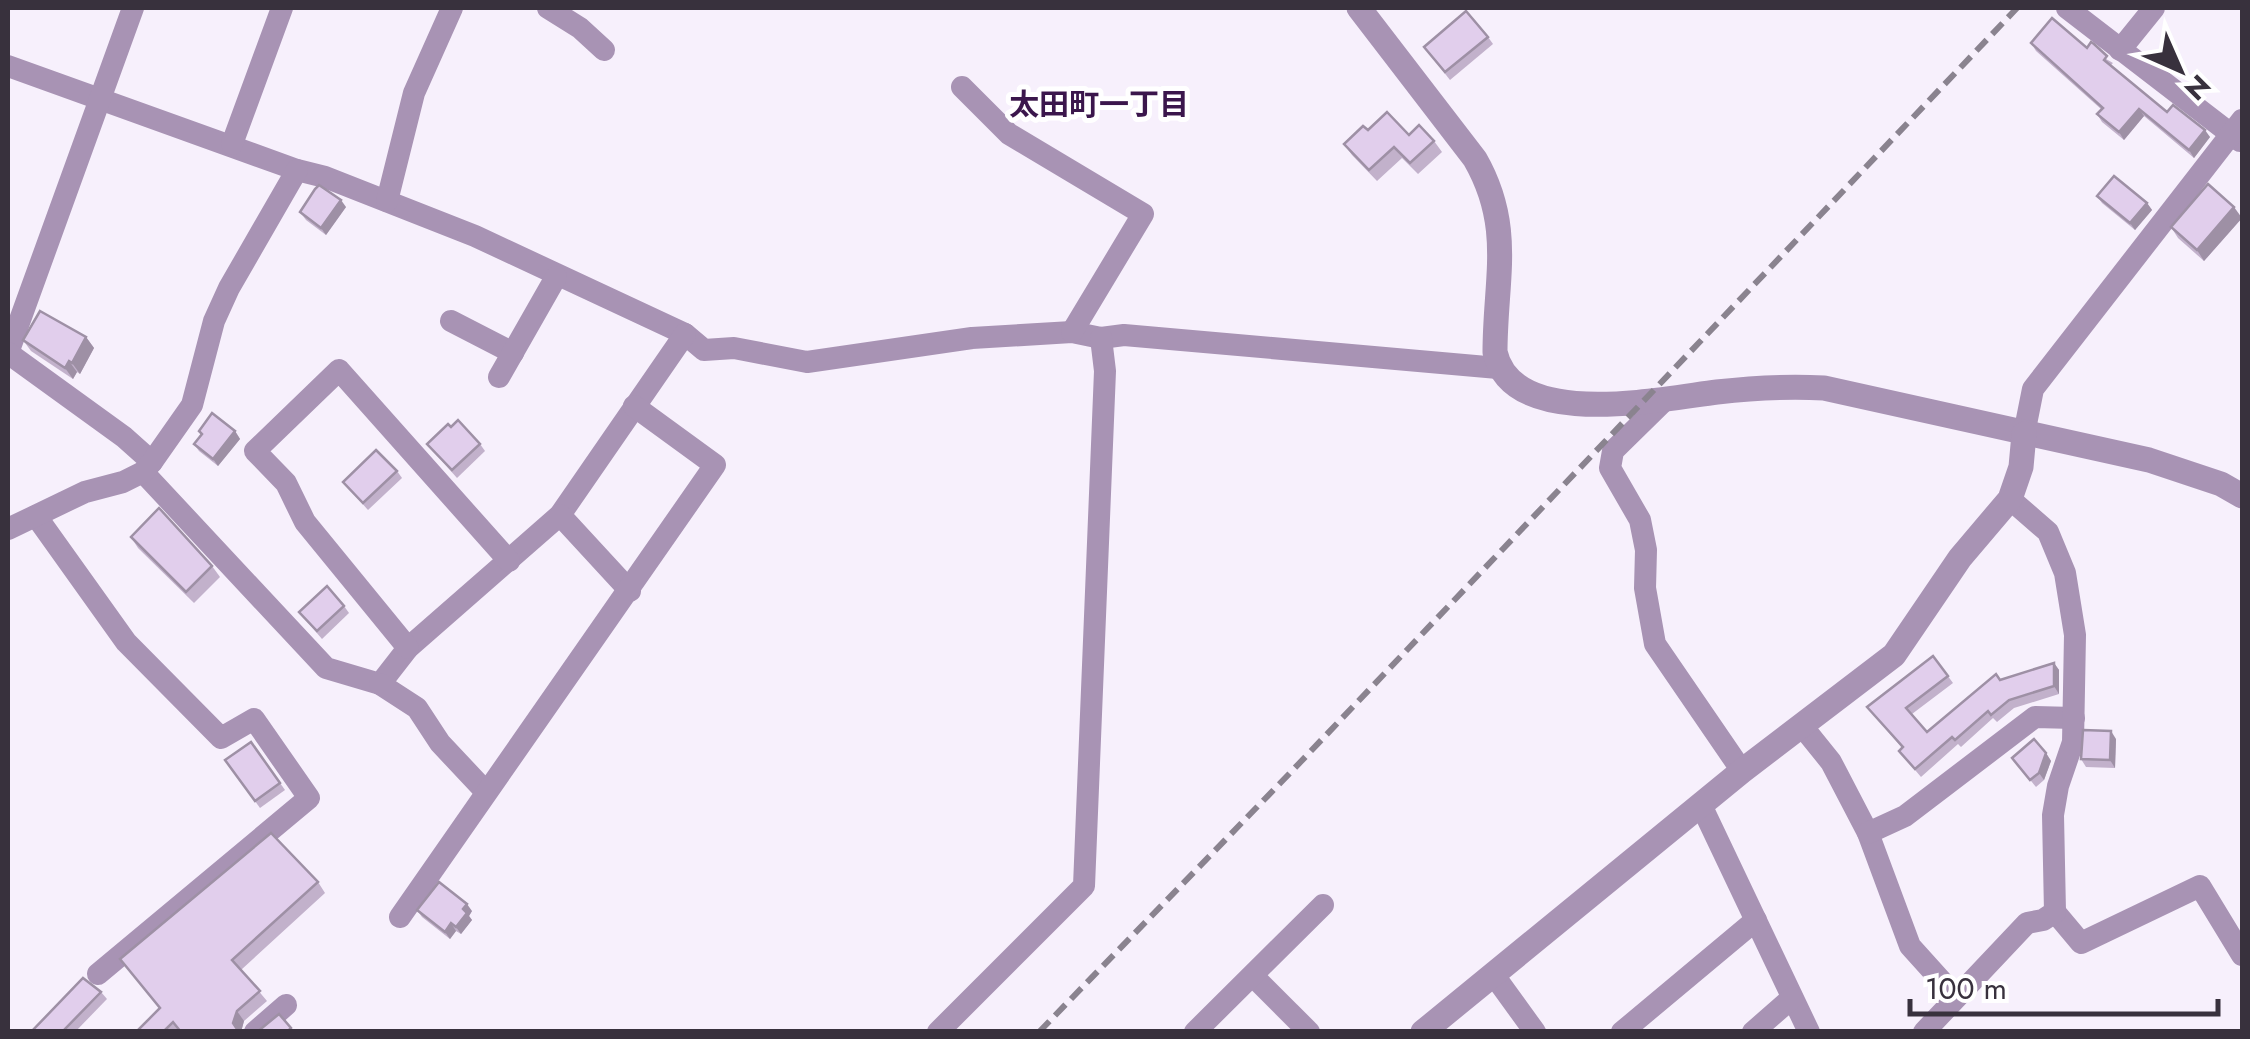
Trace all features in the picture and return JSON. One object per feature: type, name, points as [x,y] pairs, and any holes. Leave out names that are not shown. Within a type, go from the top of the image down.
[{"type":"street","points":[[133,8],[8,353],[124,437],[326,668],[380,684],[417,708],[440,743],[486,792]]},
{"type":"street","points":[[232,144],[282,8]]},
{"type":"street","points":[[387,200],[414,93],[452,8]]},
{"type":"street","points":[[548,8],[580,28],[604,50]]},
{"type":"street","points":[[1359,8],[1475,158],[1490,185],[1498,208],[1500,234],[1495,352],[1498,368],[1512,382],[1544,398],[1570,405],[1666,400],[1786,386],[1824,388],[2181,469],[2242,496]]},
{"type":"street","points":[[1424,1032],[1742,771],[1894,655],[1960,558],[2010,498],[2021,467],[2033,389],[2238,133],[2067,8]]},
{"type":"street","points":[[2120,50],[2154,8]]},
{"type":"street","points":[[8,66],[387,200],[476,236],[685,334],[704,350],[734,348],[807,362],[972,338],[1072,332],[1100,338],[1124,335],[1498,368]]},
{"type":"street","points":[[962,86],[1009,134],[1143,214],[1072,332]]},
{"type":"street","points":[[8,529],[86,492],[123,482],[148,467],[192,405],[214,322],[229,288],[297,170]]},
{"type":"street","points":[[500,377],[556,276]]},
{"type":"street","points":[[452,321],[513,354]]},
{"type":"street","points":[[380,684],[408,648],[560,516],[685,334]]},
{"type":"street","points":[[938,1032],[1084,886],[1105,371],[1100,338]]},
{"type":"street","points":[[408,648],[305,522],[286,483],[255,451],[339,370],[509,561]]},
{"type":"street","points":[[1666,400],[1613,451],[1610,468],[1640,520],[1654,644],[1742,771]]},
{"type":"street","points":[[400,917],[715,466],[634,406]]},
{"type":"street","points":[[2010,498],[2048,532],[2064,573],[2075,635],[2073,742],[2053,815],[2055,912],[2081,944],[2200,886],[2242,954]]},
{"type":"street","points":[[36,516],[126,642],[221,738],[254,719],[309,798],[98,974]]},
{"type":"street","points":[[560,516],[630,590]]},
{"type":"street","points":[[1868,833],[1905,816],[2035,717],[2074,718]]},
{"type":"street","points":[[1802,726],[1831,762],[1868,833],[1910,946],[1956,997]]},
{"type":"street","points":[[1701,805],[1810,1032]]},
{"type":"street","points":[[1195,1032],[1323,906]]},
{"type":"street","points":[[1924,1032],[2027,924],[2055,912]]},
{"type":"street","points":[[1622,1032],[1756,920]]},
{"type":"street","points":[[1493,974],[1535,1032]]},
{"type":"street","points":[[1252,976],[1309,1032]]},
{"type":"street","points":[[1753,1032],[1792,998]]},
{"type":"street","points":[[255,1032],[286,1005]]},
{"type":"building","points":[[1466,11],[1488,37],[1445,72],[1424,47]]},
{"type":"building","points":[[2052,18],[2087,48],[2091,42],[2094,44],[2107,56],[2104,60],[2167,112],[2173,105],[2205,130],[2189,150],[2139,109],[2119,132],[2097,114],[2103,108],[2031,43]]},
{"type":"building","points":[[1387,112],[1409,135],[1419,125],[1434,141],[1410,163],[1394,147],[1369,170],[1344,144],[1363,126],[1368,130]]},
{"type":"building","points":[[2114,176],[2147,203],[2130,223],[2097,196]]},
{"type":"building","points":[[2208,184],[2234,207],[2197,250],[2171,227]]},
{"type":"building","points":[[319,185],[341,200],[321,228],[300,212]]},
{"type":"building","points":[[40,311],[86,337],[65,368],[23,340]]},
{"type":"building","points":[[212,413],[235,431],[213,459],[194,444]]},
{"type":"building","points":[[458,420],[480,444],[452,470],[427,444]]},
{"type":"building","points":[[376,450],[397,471],[363,503],[343,482]]},
{"type":"building","points":[[159,508],[212,566],[186,592],[131,537]]},
{"type":"building","points":[[327,586],[344,606],[317,631],[299,612]]},
{"type":"building","points":[[1933,656],[1948,676],[1906,708],[1927,732],[1996,674],[2000,680],[2054,663],[2054,686],[2009,700],[1991,715],[1988,711],[1915,769],[1899,751],[1903,747],[1867,707]]},
{"type":"building","points":[[2083,730],[2111,731],[2110,760],[2081,759]]},
{"type":"building","points":[[2034,739],[2046,753],[2039,773],[2030,780],[2012,758]]},
{"type":"building","points":[[251,742],[280,783],[255,801],[225,760]]},
{"type":"building","points":[[271,833],[318,882],[232,960],[260,991],[237,1011],[233,1023],[239,1032],[181,1032],[173,1022],[163,1032],[136,1032],[160,1008],[120,959]]},
{"type":"building","points":[[439,882],[467,904],[463,909],[467,913],[456,927],[451,923],[445,932],[417,910]]},
{"type":"building","points":[[83,978],[101,992],[62,1032],[31,1032]]},
{"type":"building","points":[[279,1014],[291,1028],[287,1032],[257,1032]]},
{"type":"railway","points":[[1039,1032],[2017,8]]},
{"type":"district","name":"太田町一丁目","points":[[1099,104]]}]
